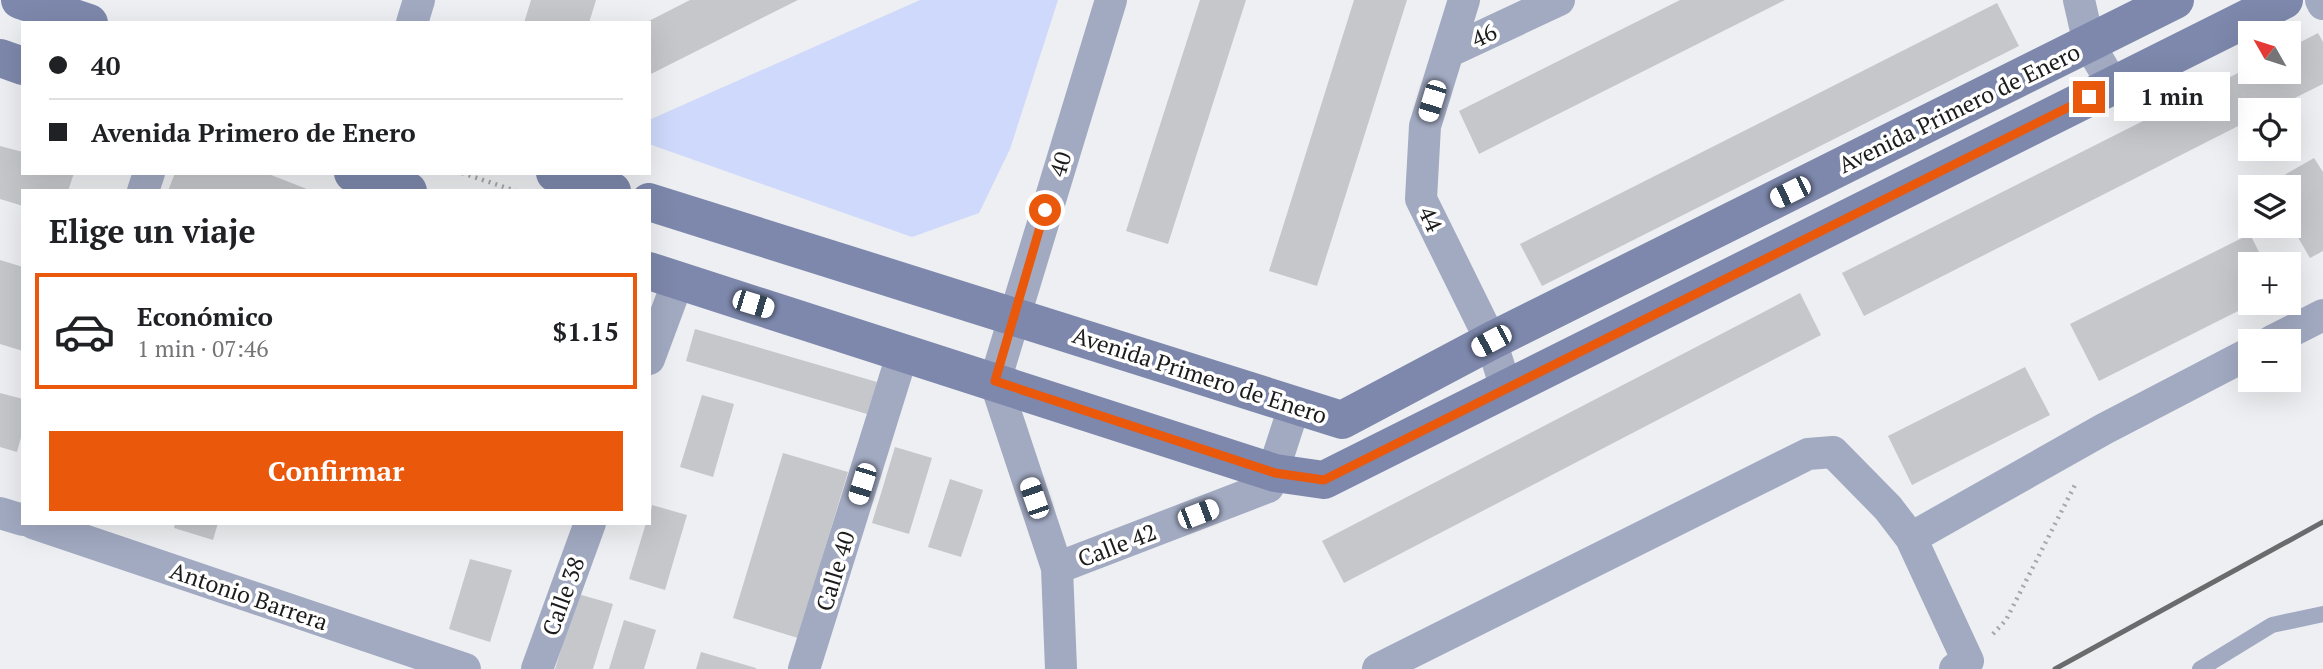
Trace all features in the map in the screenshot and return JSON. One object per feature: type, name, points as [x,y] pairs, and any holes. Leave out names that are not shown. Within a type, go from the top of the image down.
[{"type":"street","points":[[20,0],[83,21]]},
{"type":"street","points":[[413,21],[419,0]]},
{"type":"street","name":"40","points":[[995,381],[1111,0]]},
{"type":"street","name":"44","points":[[1464,0],[1425,126],[1421,199],[1491,341],[1506,388]]},
{"type":"street","name":"46","points":[[1448,52],[1559,0]]},
{"type":"street","points":[[2079,0],[2089,44],[2113,85]]},
{"type":"street","name":"Avenida Primero de Enero","points":[[651,203],[1342,420],[1491,341],[2175,0]]},
{"type":"street","name":"Avenida Primero de Enero","points":[[664,276],[1275,473],[1324,480],[2284,0]]},
{"type":"street","points":[[0,58],[21,64]]},
{"type":"street","points":[[363,175],[402,189]]},
{"type":"street","points":[[561,175],[606,189]]},
{"type":"street","points":[[651,348],[664,276]]},
{"type":"street","points":[[2296,329],[2323,315]]},
{"type":"street","name":"Calle 40","points":[[804,669],[902,352]]},
{"type":"street","points":[[1911,538],[2104,429],[2238,359]]},
{"type":"street","points":[[995,381],[1057,568]]},
{"type":"street","points":[[1275,473],[1295,404]]},
{"type":"street","points":[[1378,669],[1808,454],[1833,452],[1888,508],[1911,538],[1961,665]]},
{"type":"street","name":"Calle 42","points":[[1061,669],[1057,568],[1268,487],[1275,473]]},
{"type":"street","points":[[0,513],[21,519]]},
{"type":"street","name":"Antonio Barrera","points":[[39,525],[465,669]]},
{"type":"street","name":"Calle 38","points":[[537,669],[589,525]]},
{"type":"lane","points":[[2200,669],[2272,625],[2323,614]]},
{"type":"path","points":[[468,175],[510,189]]},
{"type":"path","points":[[1961,665],[2006,620],[2104,429]]},
{"type":"shaded area","points":[[920,0],[1058,0],[1010,149],[979,213],[912,237],[651,145],[651,119]]},
{"type":"building","points":[[531,0],[596,0],[590,21],[525,21]]},
{"type":"building","points":[[690,0],[798,0],[651,74],[649,21]]},
{"type":"building","points":[[1200,0],[1246,0],[1168,244],[1126,231]]},
{"type":"building","points":[[1354,0],[1407,0],[1317,286],[1269,271]]},
{"type":"building","points":[[1680,0],[1785,0],[1479,154],[1459,111]]},
{"type":"building","points":[[1997,3],[2019,46],[1542,286],[1520,244]]},
{"type":"building","points":[[2318,33],[2323,42],[2323,84],[2294,98],[2238,98],[2238,126],[1864,316],[1842,273],[2238,73],[2238,84],[2301,84],[2301,42]]},
{"type":"building","points":[[0,146],[21,151],[21,175],[73,175],[69,189],[21,189],[21,205],[0,199]]},
{"type":"building","points":[[2314,158],[2323,172],[2323,251],[2310,258],[2298,238],[2301,238],[2301,175],[2284,175]]},
{"type":"building","points":[[174,175],[271,175],[307,189],[169,189]]},
{"type":"building","points":[[2242,238],[2252,238],[2259,252],[2238,252],[2238,311],[2099,381],[2070,324]]},
{"type":"building","points":[[0,260],[21,266],[21,350],[0,344]]},
{"type":"building","points":[[1800,293],[1821,335],[1344,583],[1322,541]]},
{"type":"building","points":[[695,329],[877,382],[867,414],[686,361]]},
{"type":"building","points":[[2025,367],[2050,415],[1912,485],[1888,436]]},
{"type":"building","points":[[0,393],[21,398],[21,437],[17,452],[0,447]]},
{"type":"building","points":[[702,395],[734,404],[713,477],[680,467]]},
{"type":"building","points":[[895,447],[932,458],[909,534],[872,523]]},
{"type":"building","points":[[783,453],[848,472],[798,638],[733,618]]},
{"type":"building","points":[[950,479],[983,490],[961,557],[928,547]]},
{"type":"building","points":[[652,505],[687,515],[665,590],[629,579],[645,525],[651,525]]},
{"type":"building","points":[[175,525],[217,525],[213,540],[174,528]]},
{"type":"building","points":[[470,559],[512,570],[490,642],[449,629]]},
{"type":"building","points":[[578,594],[613,604],[593,669],[555,669]]},
{"type":"building","points":[[624,620],[656,630],[644,669],[609,669]]},
{"type":"building","points":[[701,652],[756,668],[756,669],[696,669]]},
{"type":"railway","points":[[2055,669],[2323,522]]},
{"type":"route","points":[[1045,210],[995,381],[1275,473],[1324,480],[2089,97]]}]
